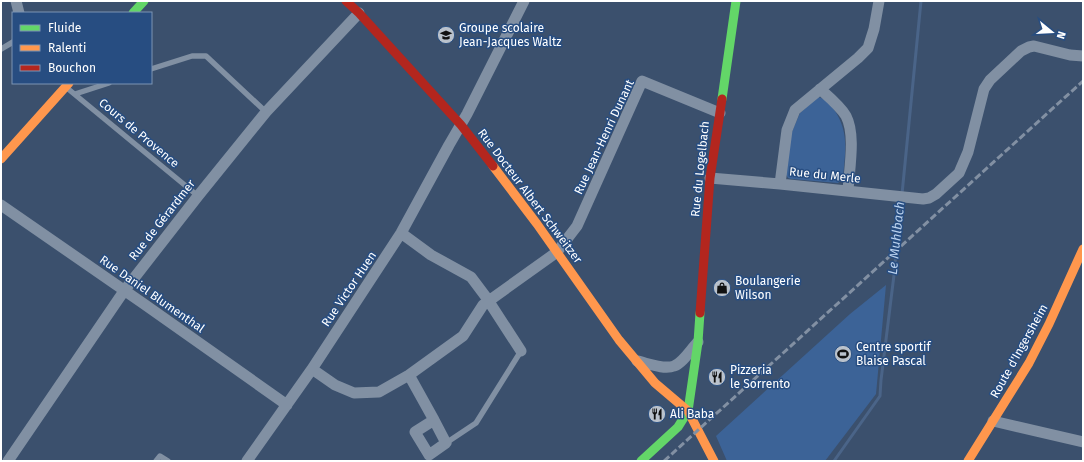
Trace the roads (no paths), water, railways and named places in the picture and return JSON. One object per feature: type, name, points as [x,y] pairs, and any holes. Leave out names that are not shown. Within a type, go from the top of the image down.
[{"type":"street","points":[[16,1],[19,12]]},
{"type":"street","points":[[134,12],[144,1]]},
{"type":"street","name":"Rue Docteur Albert Schweitzer","points":[[346,1],[359,13],[461,125],[557,252],[619,340],[655,383],[688,411]]},
{"type":"street","name":"Rue Victor Huen","points":[[247,461],[312,369],[401,233],[461,125],[524,1]]},
{"type":"street","name":"Rue du Logelbach","points":[[688,411],[698,342],[710,178],[736,1]]},
{"type":"street","points":[[780,184],[787,130],[795,110],[868,48],[874,29],[879,1]]},
{"type":"street","name":"Rue de Gérardmer","points":[[8,461],[124,291],[198,196],[266,112],[359,13]]},
{"type":"street","name":"Rue du Merle","points":[[710,178],[922,199],[929,198],[956,177],[962,167],[984,89],[990,80],[1010,60],[1025,48],[1034,46],[1070,55],[1083,56]]},
{"type":"street","name":"Rue Jean-Henri Dunant","points":[[557,252],[577,226],[642,81],[720,113]]},
{"type":"street","points":[[1,159],[67,85]]},
{"type":"street","points":[[820,89],[843,112],[849,124],[851,141],[848,191]]},
{"type":"street","name":"Rue Daniel Blumenthal","points":[[1,205],[287,405]]},
{"type":"street","points":[[401,233],[431,255],[471,277],[521,351]]},
{"type":"street","name":"Route d'Ingersheim","points":[[968,461],[1029,363],[1049,324],[1083,248]]},
{"type":"street","points":[[312,369],[335,385],[354,393],[379,392],[409,375],[463,336],[483,305],[557,252]]},
{"type":"street","points":[[637,361],[658,366],[673,367],[679,363],[698,342]]},
{"type":"street","points":[[409,375],[434,420],[446,443],[429,455],[415,432],[434,420]]},
{"type":"street","points":[[688,411],[709,459]]},
{"type":"street","points":[[640,461],[678,427],[688,411]]},
{"type":"street","points":[[993,421],[1083,442]]},
{"type":"lane","points":[[1,49],[12,43]]},
{"type":"lane","points":[[152,69],[192,56],[206,56],[266,112]]},
{"type":"lane","points":[[75,94],[106,84]]},
{"type":"lane","name":"Cours de Provence","points":[[67,85],[75,94],[198,196]]},
{"type":"lane","points":[[446,443],[476,422],[521,351]]},
{"type":"lane","points":[[156,461],[160,456],[168,461]]},
{"type":"waterway","name":"Le Muhlbach","points":[[902,194],[921,1]]},
{"type":"waterway","name":"Le Muhlbach","points":[[834,461],[880,396],[901,200]]},
{"type":"railway","points":[[664,461],[1083,81]]},
{"type":"place","name":"Groupe scolaire Jean-Jacques Waltz","points":[[446,35]]},
{"type":"place","name":"Boulangerie Wilson","points":[[722,288]]},
{"type":"place","name":"Centre sportif Blaise Pascal","points":[[843,354]]},
{"type":"place","name":"Pizzeria le Sorrento","points":[[717,377]]},
{"type":"place","name":"Ali Baba","points":[[657,414]]}]
